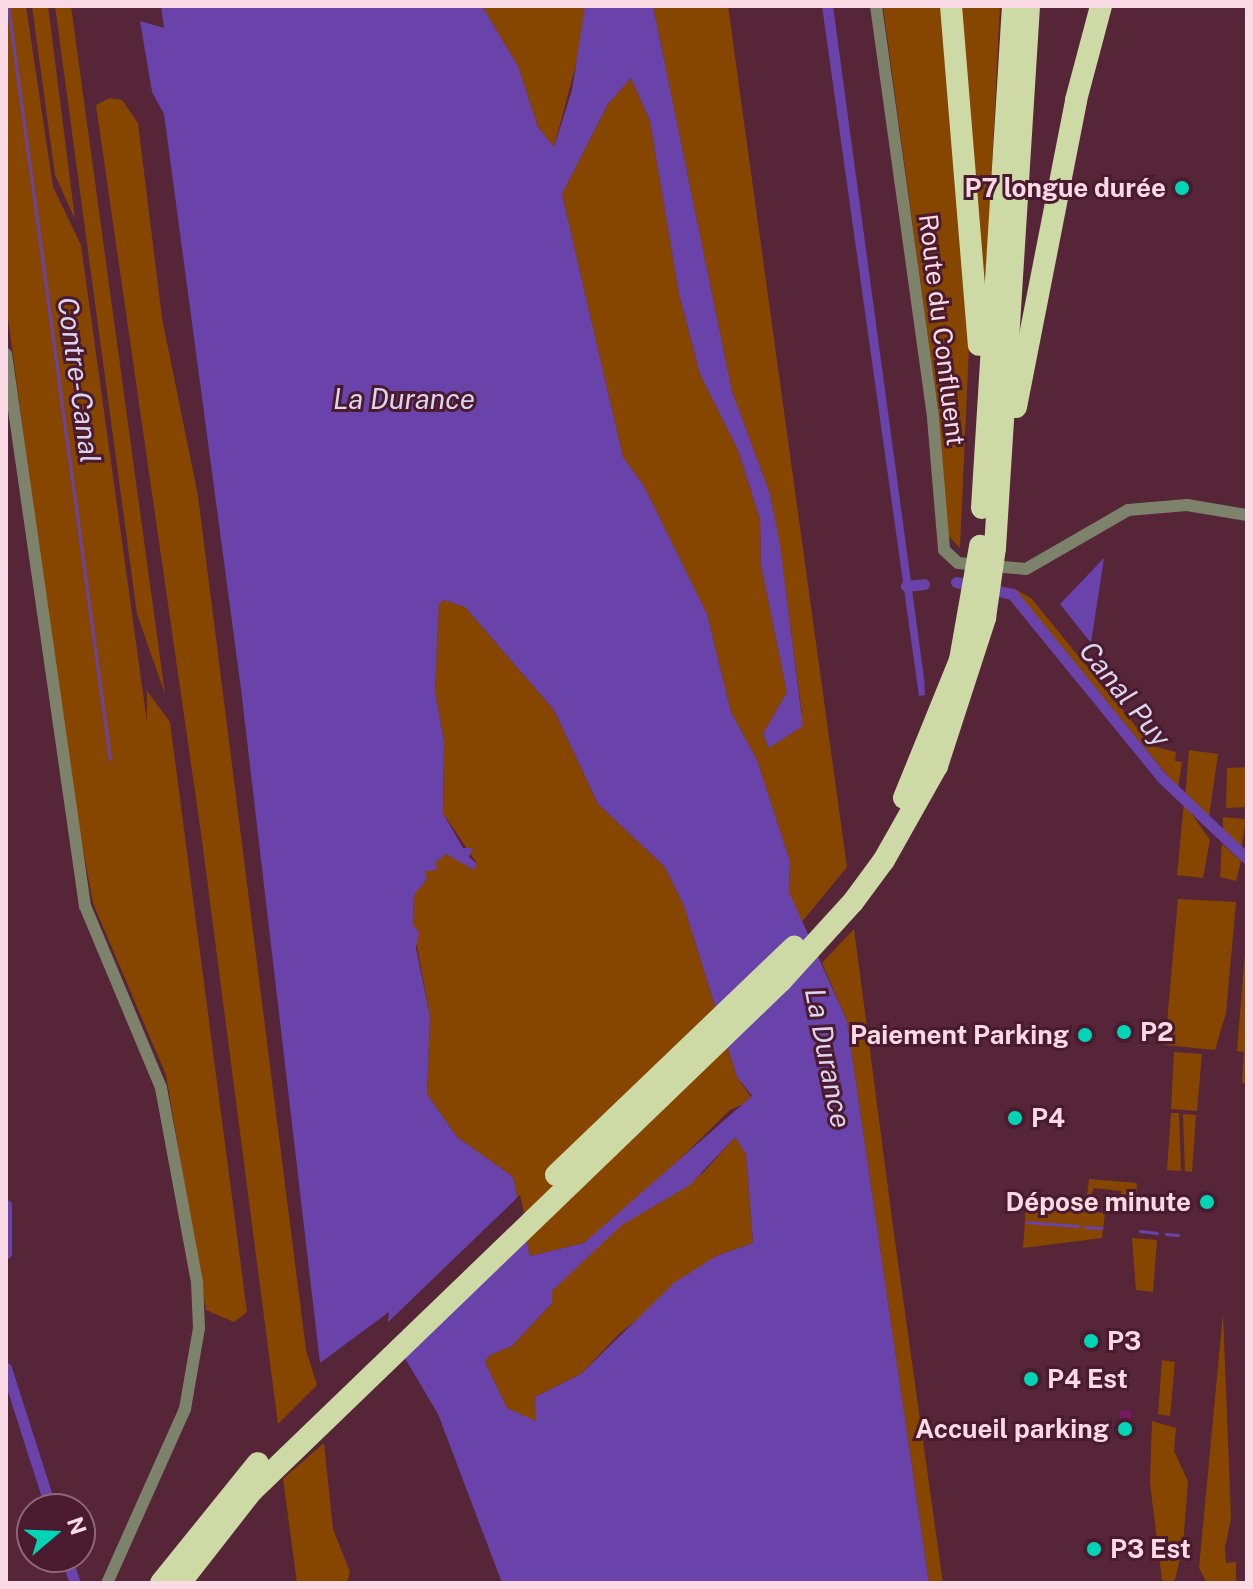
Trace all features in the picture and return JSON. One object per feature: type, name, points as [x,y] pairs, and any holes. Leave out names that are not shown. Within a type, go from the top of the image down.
[{"type":"highway","points":[[951,6],[986,422]]},
{"type":"highway","points":[[987,547],[986,422],[1013,6]]},
{"type":"highway","points":[[997,499],[1029,6]]},
{"type":"highway","points":[[161,1583],[246,1485],[836,900],[885,832],[923,760],[960,660],[997,499],[1076,100],[1101,6]]},
{"type":"highway","points":[[180,1583],[246,1485]]},
{"type":"street","name":"Route du Confluent","points":[[876,6],[933,418],[938,537],[958,563],[1026,569],[1047,560],[1083,531],[1128,510],[1171,504],[1240,508]]},
{"type":"street","points":[[6,354],[85,906],[161,1088],[197,1282],[199,1328],[185,1409],[107,1583]]},
{"type":"street","points":[[1240,508],[1247,515]]},
{"type":"shaded area","points":[[6,6],[26,6],[53,187],[81,245],[147,722],[147,691],[170,722],[247,1312],[234,1322],[206,1310],[166,1075],[93,903],[71,786],[6,303]]},
{"type":"shaded area","points":[[32,6],[48,6],[75,219],[55,175]]},
{"type":"shaded area","points":[[55,6],[71,6],[165,694],[137,614]]},
{"type":"shaded area","points":[[482,6],[585,6],[582,42],[554,147],[538,127],[518,66]]},
{"type":"shaded area","points":[[653,6],[728,6],[847,867],[801,923],[789,892],[790,861],[757,760],[731,712],[707,614],[644,486],[623,457],[562,194],[608,104],[631,78],[650,121],[679,294],[700,374],[738,450],[760,519],[761,565],[787,692],[763,735],[769,748],[802,714],[780,546],[770,494],[732,391]]},
{"type":"shaded area","points":[[883,6],[943,6],[970,325],[960,548],[943,530],[939,418]]},
{"type":"shaded area","points":[[958,6],[1000,6],[986,285],[982,284]]},
{"type":"shaded area","points":[[110,98],[122,100],[138,123],[162,318],[198,496],[306,1350],[317,1385],[278,1424],[201,833],[96,105]]},
{"type":"shaded area","points":[[1013,588],[1031,598],[1152,746],[1176,752],[1175,761],[1182,762],[1178,788]]},
{"type":"shaded area","points":[[444,600],[465,607],[554,710],[598,804],[665,867],[684,906],[737,1077],[753,1100],[730,1110],[636,1202],[584,1243],[530,1256],[513,1177],[457,1137],[427,1094],[430,1016],[413,925],[414,895],[424,871],[446,854],[474,866],[476,862],[443,813],[444,741],[435,691],[439,604]]},
{"type":"shaded area","points":[[1189,750],[1218,754],[1208,824],[1185,799]]},
{"type":"shaded area","points":[[1247,767],[1247,807],[1226,808],[1227,768]]},
{"type":"shaded area","points":[[1184,803],[1210,840],[1203,878],[1177,875]]},
{"type":"shaded area","points":[[1223,817],[1246,819],[1241,852],[1223,834]]},
{"type":"shaded area","points":[[1222,844],[1241,861],[1236,881],[1220,877]]},
{"type":"shaded area","points":[[1178,899],[1236,902],[1226,1013],[1215,1050],[1165,1045]]},
{"type":"shaded area","points":[[1247,927],[1247,1084],[1242,1083],[1244,1052],[1237,1051]]},
{"type":"shaded area","points":[[854,929],[943,1583],[929,1583],[847,1021],[822,963]]},
{"type":"shaded area","points":[[1174,1052],[1202,1054],[1197,1111],[1171,1109]]},
{"type":"shaded area","points":[[1171,1113],[1179,1113],[1181,1171],[1167,1170]]},
{"type":"shaded area","points":[[1183,1114],[1196,1115],[1192,1172],[1185,1171]]},
{"type":"shaded area","points":[[735,1137],[746,1154],[753,1243],[716,1256],[619,1334],[581,1374],[535,1397],[537,1422],[507,1408],[485,1362],[490,1355],[512,1346],[552,1303],[552,1291],[621,1225],[703,1173]]},
{"type":"shaded area","points":[[1089,1179],[1137,1183],[1136,1200],[1120,1206],[1121,1191],[1094,1188],[1086,1204]]},
{"type":"shaded area","points":[[1026,1205],[1105,1213],[1102,1238],[1023,1248]]},
{"type":"shaded area","points":[[1132,1238],[1157,1240],[1153,1292],[1136,1290]]},
{"type":"shaded area","points":[[1223,1313],[1231,1518],[1225,1548],[1226,1563],[1236,1562],[1236,1583],[1207,1583],[1199,1568]]},
{"type":"shaded area","points":[[1162,1360],[1175,1362],[1170,1416],[1158,1414]]},
{"type":"shaded area","points":[[1152,1421],[1176,1428],[1174,1451],[1188,1481],[1183,1545],[1175,1580],[1168,1582],[1162,1580],[1150,1483]]},
{"type":"shaded area","points":[[324,1443],[333,1529],[350,1572],[347,1583],[297,1583],[283,1479]]},
{"type":"water","name":"La Durance","points":[[161,6],[482,6],[518,66],[538,127],[554,147],[572,90],[585,6],[653,6],[732,391],[770,494],[780,544],[803,726],[769,748],[763,734],[787,692],[761,565],[760,519],[738,450],[700,374],[679,294],[650,121],[631,78],[608,104],[562,194],[623,457],[644,486],[707,614],[731,712],[757,760],[790,861],[789,892],[847,1021],[929,1583],[502,1583],[438,1414],[387,1328],[389,1312],[320,1363],[241,689],[164,114],[152,92],[140,21],[164,28]],"holes":[[[444,600],[465,607],[554,710],[598,804],[665,867],[684,906],[737,1077],[752,1096],[584,1243],[530,1256],[513,1177],[457,1137],[427,1094],[430,1016],[416,948],[419,932],[413,925],[414,895],[427,879],[425,871],[437,870],[435,863],[446,854],[474,870],[477,864],[469,857],[473,848],[463,848],[443,813],[444,741],[435,691],[439,604]],[[735,1137],[746,1154],[753,1243],[716,1256],[674,1283],[581,1374],[535,1397],[536,1421],[507,1408],[485,1362],[490,1355],[512,1346],[552,1303],[552,1291],[622,1225],[690,1185]]]},
{"type":"water","points":[[822,6],[833,6],[924,678],[925,695],[919,696]]},
{"type":"water","points":[[1104,558],[1091,643],[1060,604]]},
{"type":"pier","points":[[520,1195],[530,1238],[390,1345],[383,1327]]},
{"type":"building","name":"Accueil parking","points":[[1130,1410],[1134,1436],[1119,1438],[1120,1411]]},
{"type":"waterway","name":"Contre-Canal","points":[[8,6],[110,759]]},
{"type":"waterway","name":"Canal Puy","points":[[956,582],[1012,594],[1161,777],[1247,859]]},
{"type":"waterway","name":"Canal Puy","points":[[906,586],[924,584]]},
{"type":"waterway","points":[[6,1205],[6,1253]]},
{"type":"waterway","points":[[1027,1222],[1078,1226]]},
{"type":"waterway","points":[[1085,1227],[1102,1228]]},
{"type":"waterway","points":[[1140,1231],[1157,1233]]},
{"type":"waterway","points":[[1166,1234],[1178,1235]]},
{"type":"waterway","points":[[6,1368],[46,1493]]},
{"type":"waterway","points":[[72,1573],[75,1583]]},
{"type":"place","name":"P7 longue durée","points":[[1182,188]]},
{"type":"place","name":"P2","points":[[1124,1032]]},
{"type":"place","name":"Paiement Parking","points":[[1085,1035]]},
{"type":"place","name":"P4","points":[[1015,1118]]},
{"type":"place","name":"Dépose minute","points":[[1207,1202]]},
{"type":"place","name":"P3","points":[[1091,1341]]},
{"type":"place","name":"P4 Est","points":[[1031,1379]]},
{"type":"place","name":"Accueil parking","points":[[1125,1429]]},
{"type":"place","name":"P3 Est","points":[[1094,1549]]}]
